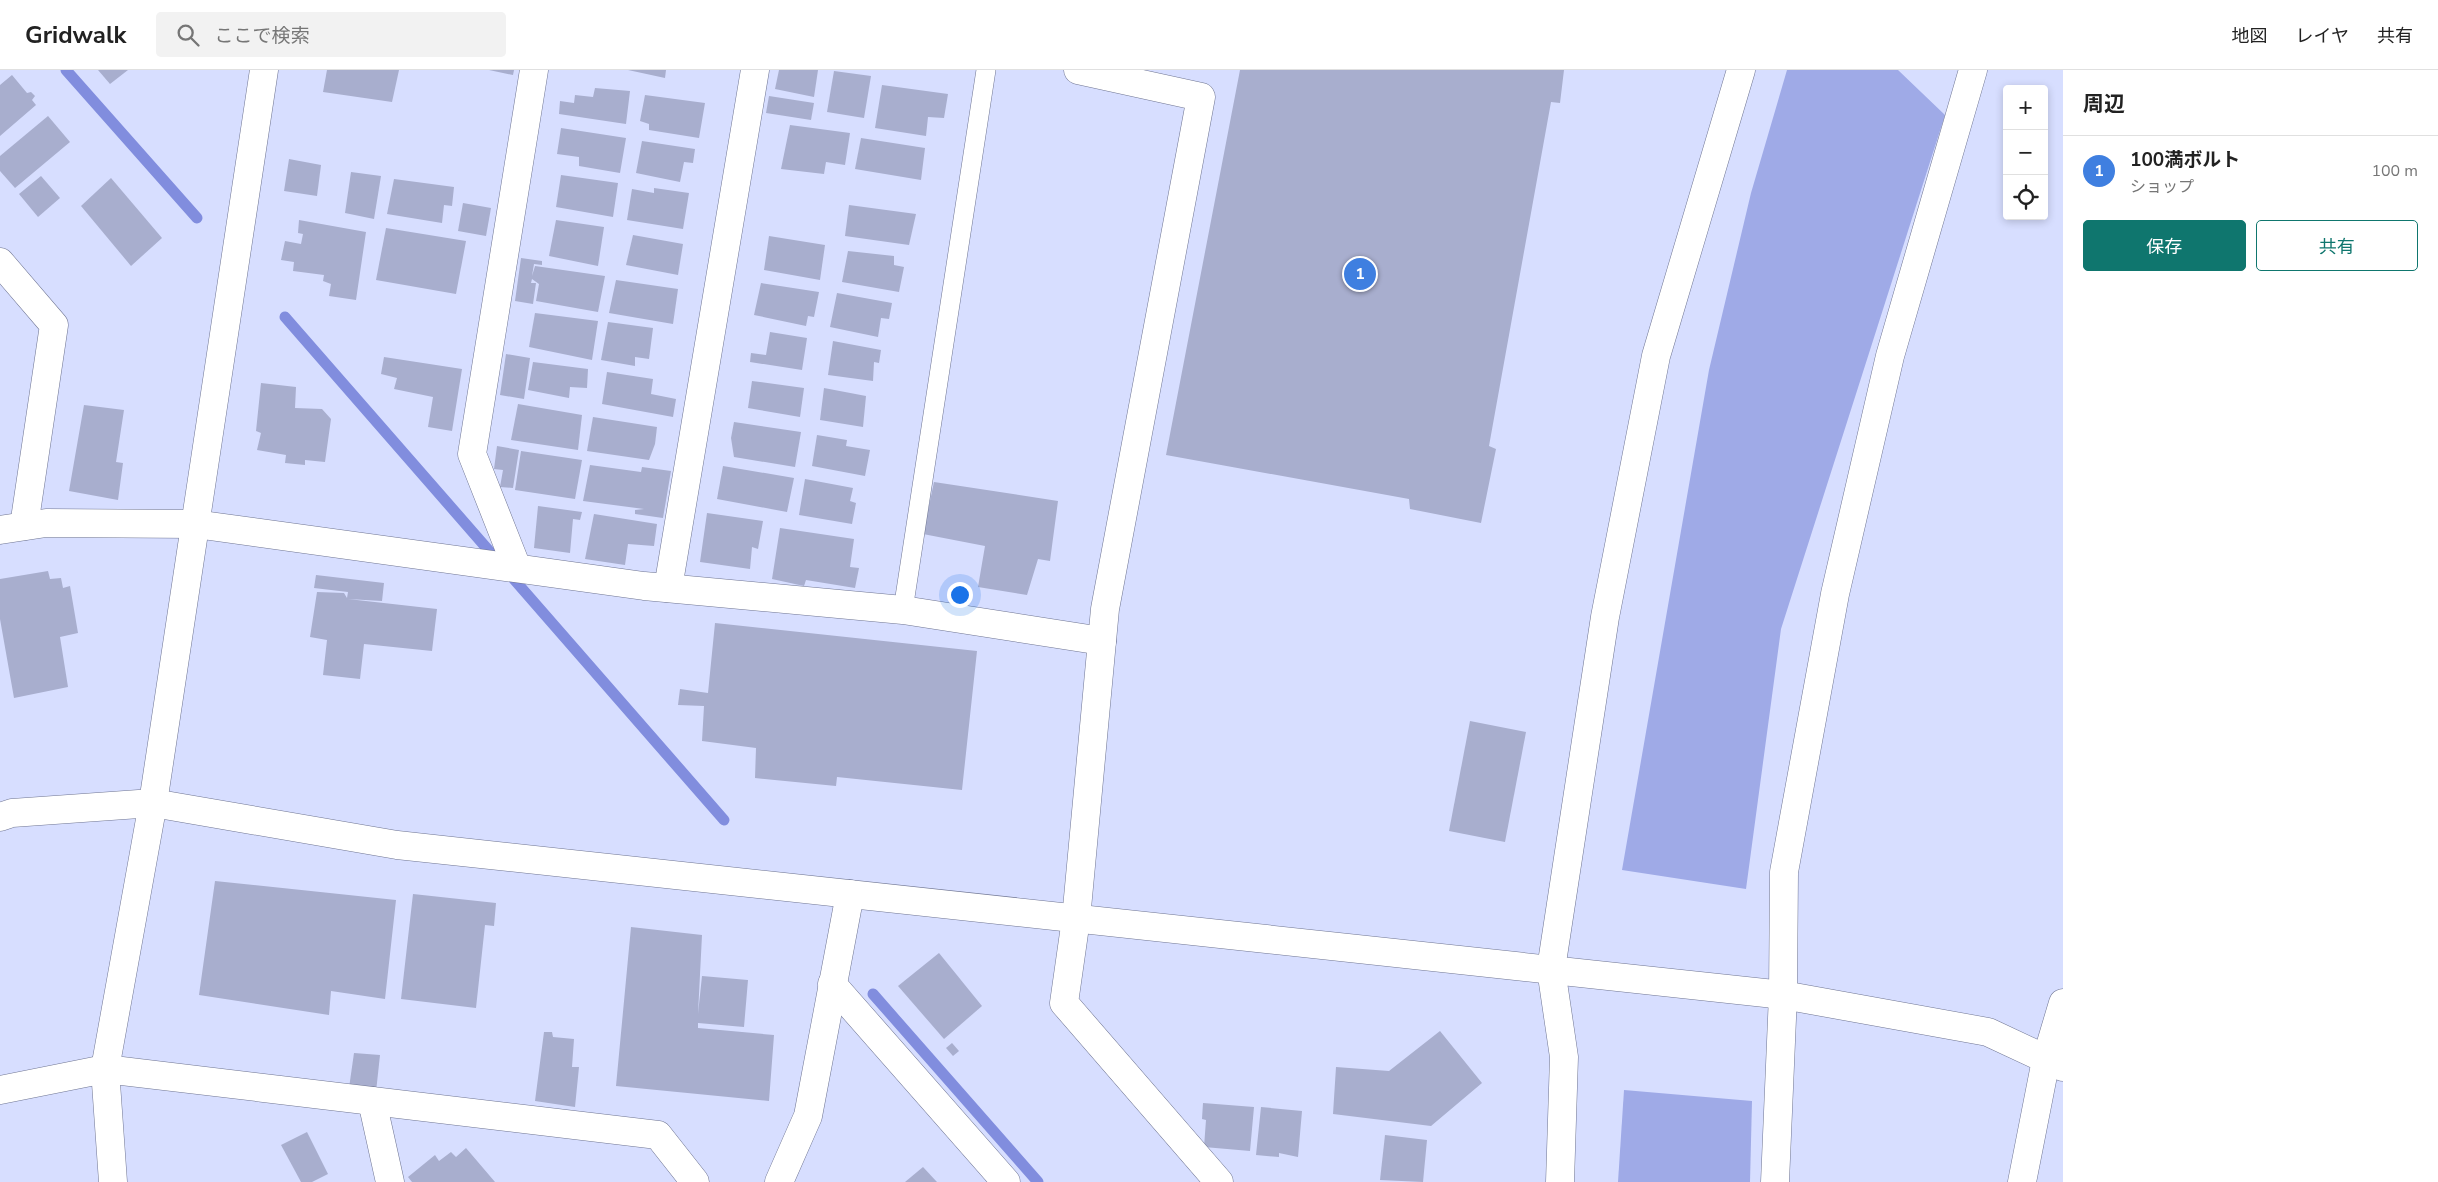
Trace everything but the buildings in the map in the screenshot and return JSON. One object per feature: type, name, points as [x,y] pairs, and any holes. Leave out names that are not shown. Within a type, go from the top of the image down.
[{"type":"street","points":[[113,1182],[105,1069],[153,803],[264,70]]},
{"type":"street","points":[[526,569],[472,454],[534,70]]},
{"type":"street","points":[[668,588],[755,70]]},
{"type":"street","points":[[1078,70],[1201,97],[1106,600],[1076,919],[1064,1003],[1219,1182]]},
{"type":"street","points":[[1560,1182],[1564,1057],[1551,969],[1605,617],[1656,356],[1741,70]]},
{"type":"street","points":[[1775,1182],[1784,995],[1784,872],[1835,594],[1890,356],[1973,70]]},
{"type":"street","points":[[0,262],[54,325],[12,528],[46,523],[195,524],[668,588],[903,610],[1102,641]]},
{"type":"street","points":[[0,817],[12,814],[153,803],[397,845],[1784,995],[1988,1032],[2055,1064]]},
{"type":"street","points":[[779,1182],[808,1116],[850,894]]},
{"type":"street","points":[[832,984],[1006,1182]]},
{"type":"street","points":[[2022,1182],[2055,1064],[2063,1003]]},
{"type":"street","points":[[0,1090],[105,1069],[658,1135],[695,1182]]},
{"type":"street","points":[[372,1101],[390,1182]]},
{"type":"lane","points":[[903,610],[986,70]]},
{"type":"shaded area","points":[[1787,70],[1898,70],[1945,115],[1781,629],[1746,889],[1622,870],[1709,370],[1751,193]]},
{"type":"shaded area","points":[[1624,1090],[1752,1101],[1750,1182],[1618,1182]]},
{"type":"waterway","points":[[66,70],[197,218]]},
{"type":"waterway","points":[[285,317],[724,820]]},
{"type":"waterway","points":[[873,994],[1038,1182]]},
{"type":"place","name":"100満ボルト","points":[[1360,274]]}]
